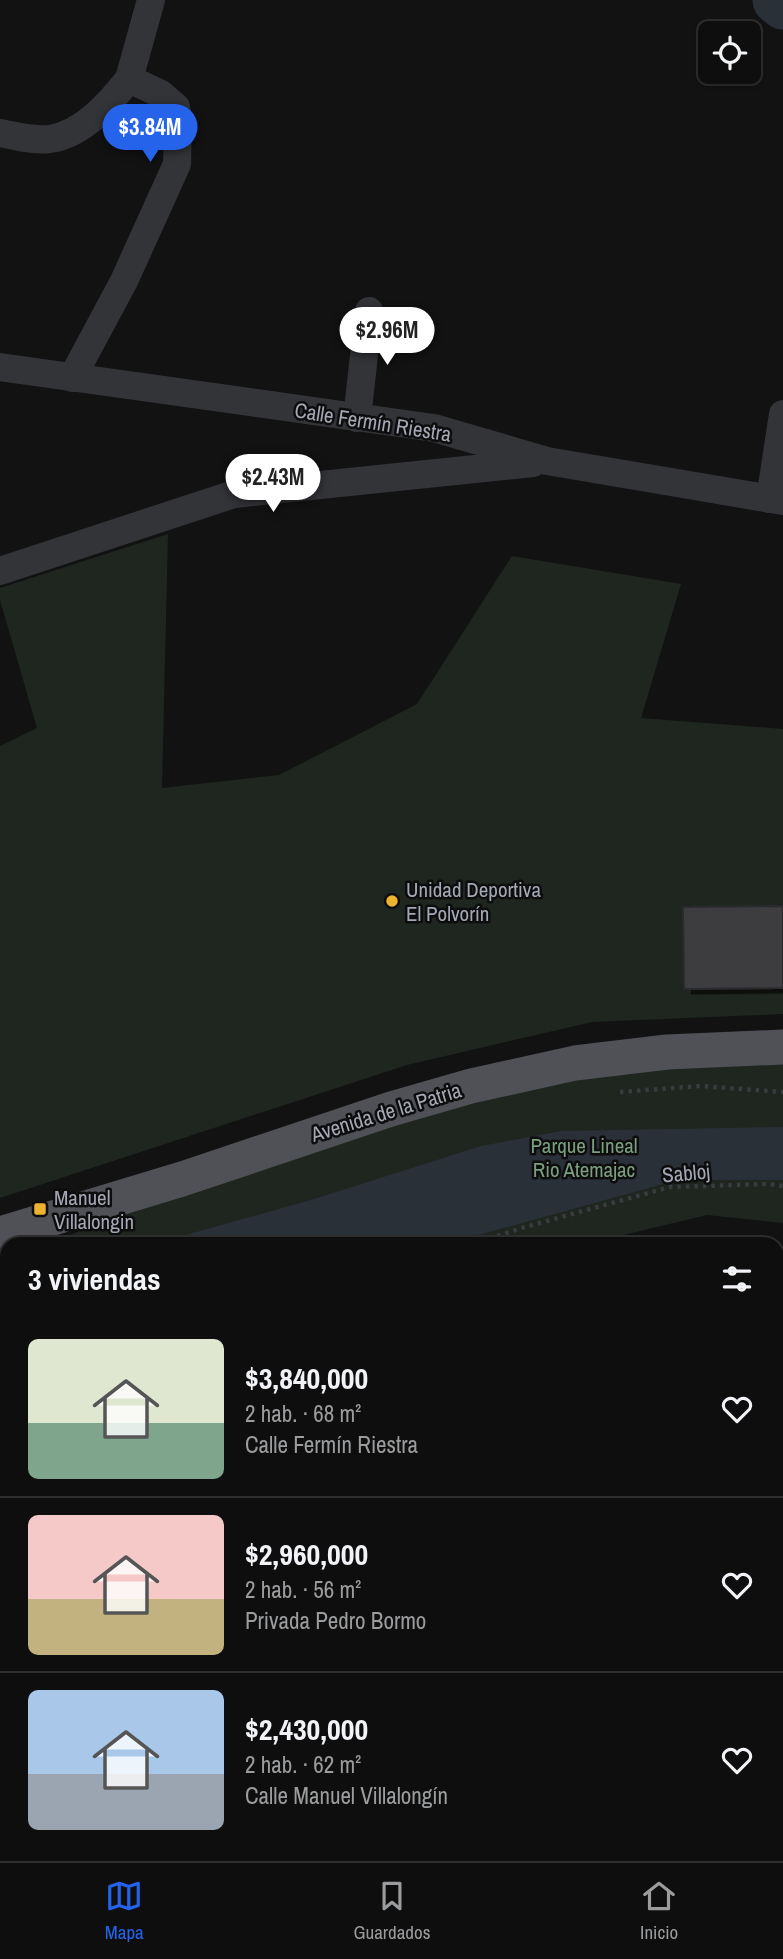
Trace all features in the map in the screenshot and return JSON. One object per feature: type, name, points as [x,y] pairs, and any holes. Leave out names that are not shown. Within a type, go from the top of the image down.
[{"type":"main road","name":"Avenida de la Patria","points":[[0,1234],[183,1179],[391,1109],[471,1086],[575,1063],[667,1052],[783,1047]]},
{"type":"main road","points":[[59,1237],[78,1222],[183,1179]]},
{"type":"street","points":[[0,132],[33,139],[52,139],[71,132],[105,108],[129,79],[150,0]]},
{"type":"street","points":[[72,378],[124,281],[177,164],[176,107],[161,94],[129,79]]},
{"type":"street","points":[[357,418],[369,311]]},
{"type":"street","name":"Calle Fermín Riestra","points":[[0,367],[434,428],[547,461],[777,500]]},
{"type":"street","points":[[777,500],[783,414]]},
{"type":"street","points":[[0,571],[234,494],[547,461]]},
{"type":"path","points":[[618,1092],[701,1086],[783,1092]]},
{"type":"path","name":"Sabloj","points":[[494,1237],[670,1187],[768,1184],[783,1186]]},
{"type":"green space","name":"Unidad Deportiva El Polvorín","points":[[168,534],[162,788],[279,775],[417,704],[512,556],[681,584],[641,718],[783,729],[783,1014],[592,1022],[407,1065],[0,1198],[0,746],[37,728],[0,600],[0,588]]},
{"type":"green space","name":"Parque Lineal Rio Atemajac","points":[[783,1063],[783,1223],[707,1215],[615,1237],[66,1237],[166,1195],[348,1134],[573,1073]]},
{"type":"shaded area","points":[[783,1127],[783,1180],[678,1180],[471,1237],[179,1237],[314,1199],[481,1146],[561,1131]]},
{"type":"building","points":[[783,906],[783,988],[684,989],[683,907]]},
{"type":"waterway","points":[[777,0],[783,5]]},
{"type":"place","name":"Unidad Deportiva El Polvorín","points":[[392,901]]},
{"type":"place","name":"Manuel Villalongin","points":[[40,1209]]}]
